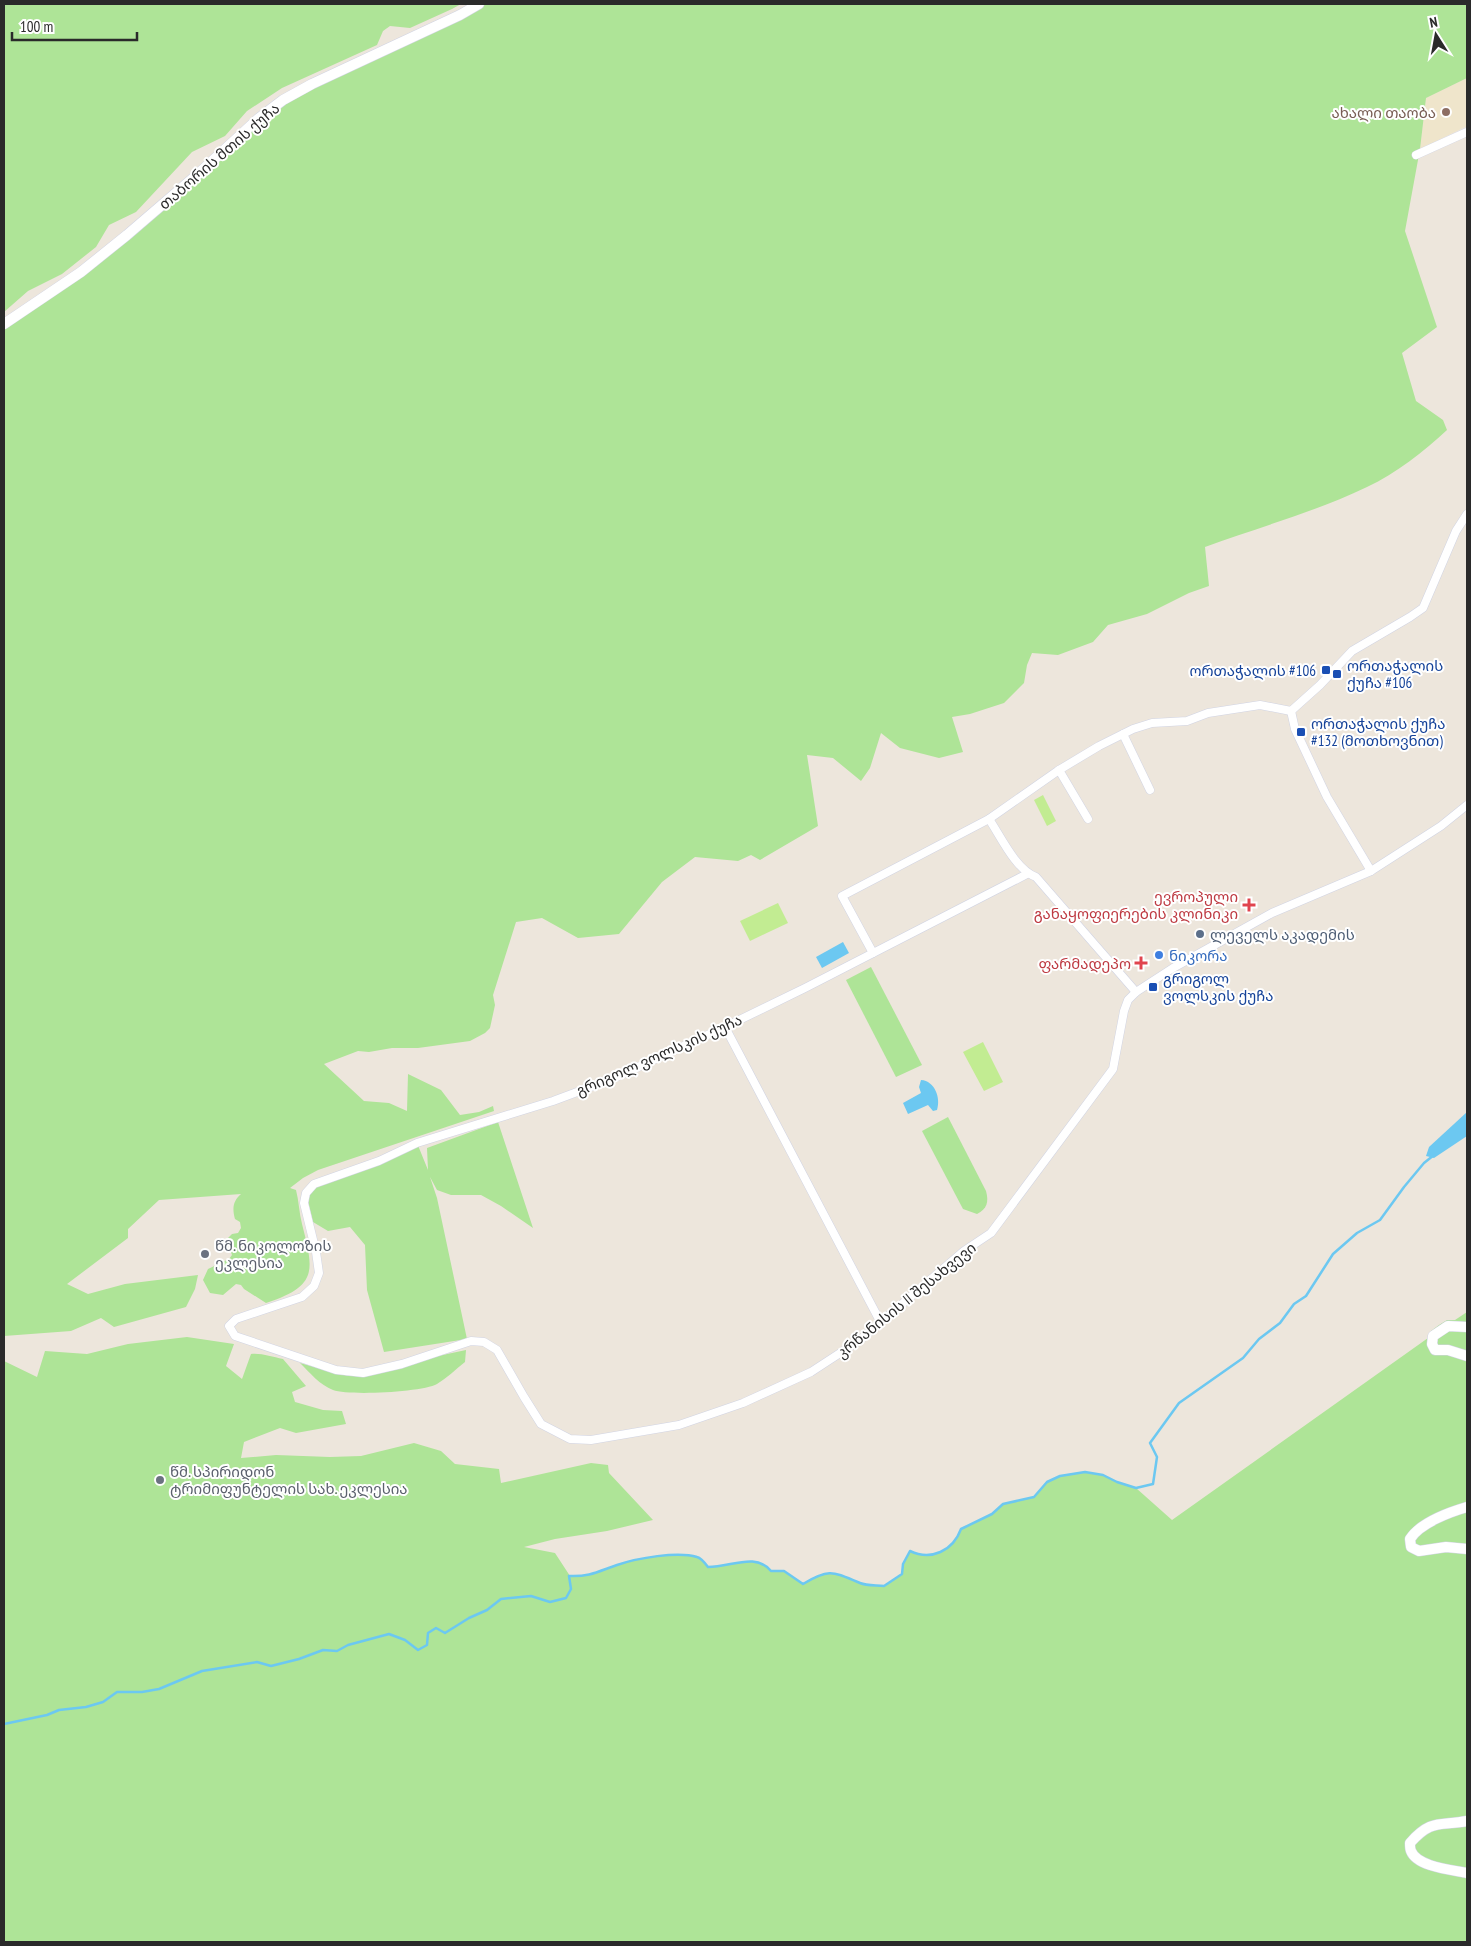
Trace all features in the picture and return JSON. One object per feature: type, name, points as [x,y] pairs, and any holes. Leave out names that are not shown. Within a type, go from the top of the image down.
[{"type":"main road","name":"თაბორის მთის ქუჩა","points":[[4,324],[81,272],[127,235],[258,119],[277,105],[312,84],[460,15],[479,4]]},
{"type":"main road","points":[[1467,1327],[1448,1326],[1433,1336],[1432,1344],[1435,1350],[1448,1350],[1467,1356]]},
{"type":"main road","points":[[1467,1507],[1447,1512],[1414,1533],[1410,1539],[1411,1547],[1420,1551],[1446,1547],[1467,1549]]},
{"type":"main road","points":[[1467,1821],[1430,1825],[1410,1843],[1411,1851],[1418,1860],[1441,1868],[1467,1872]]},
{"type":"street","points":[[1416,155],[1467,132]]},
{"type":"street","points":[[1291,711],[1320,685],[1352,651],[1423,608],[1456,532],[1467,514]]},
{"type":"street","points":[[873,953],[842,896],[990,819],[1059,770],[1132,729],[1152,723],[1188,721],[1208,714],[1260,705],[1291,711]]},
{"type":"street","points":[[1291,711],[1295,730],[1326,797],[1371,871]]},
{"type":"street","points":[[1123,734],[1150,790]]},
{"type":"street","points":[[1059,770],[1088,819]]},
{"type":"street","name":"კრწანისის II შესახვევი","points":[[229,1326],[235,1336],[336,1370],[363,1373],[402,1364],[471,1341],[484,1342],[497,1350],[541,1424],[570,1439],[591,1440],[679,1425],[743,1403],[811,1372],[860,1340],[964,1251],[991,1233],[1113,1069],[1124,1011],[1128,1000],[1136,992],[1173,968],[1272,913],[1371,871],[1441,826],[1467,804]]},
{"type":"street","points":[[990,819],[1027,874],[1036,877],[1136,992]]},
{"type":"street","name":"გრიგოლ ვოლსკის ქუჩა","points":[[229,1326],[236,1319],[302,1297],[314,1286],[319,1273],[304,1203],[306,1193],[314,1184],[379,1161],[417,1143],[553,1101],[612,1079],[725,1027],[1027,874]]},
{"type":"street","points":[[725,1027],[881,1323]]},
{"type":"shaded area","name":"ახალი თაობა","points":[[1467,78],[1467,126],[1420,149],[1426,98]]},
{"type":"green space","points":[[4,4],[461,4],[410,28],[390,26],[383,31],[377,45],[282,88],[247,111],[225,136],[192,152],[136,212],[109,225],[96,247],[62,274],[28,291],[4,312]]},
{"type":"green space","points":[[469,4],[1467,4],[1467,78],[1426,98],[1420,149],[1405,231],[1437,327],[1402,353],[1416,401],[1443,420],[1447,430],[1409,462],[1367,487],[1307,512],[1205,547],[1209,586],[1189,593],[1147,614],[1108,625],[1093,642],[1058,655],[1032,653],[1027,665],[1024,683],[1004,703],[970,714],[952,717],[963,752],[939,758],[900,748],[881,733],[870,768],[861,781],[833,758],[807,755],[818,826],[760,860],[751,855],[738,861],[695,857],[662,882],[619,934],[578,938],[542,918],[516,922],[493,995],[495,1005],[490,1028],[485,1033],[470,1041],[418,1048],[392,1048],[369,1052],[358,1051],[324,1064],[364,1101],[389,1103],[407,1111],[408,1074],[441,1090],[460,1115],[479,1112],[493,1106],[494,1111],[318,1170],[290,1188],[296,1190],[310,1265],[308,1275],[295,1290],[266,1303],[241,1285],[236,1284],[223,1295],[210,1293],[203,1280],[208,1269],[229,1259],[232,1255],[228,1238],[232,1234],[238,1233],[241,1228],[240,1222],[235,1219],[233,1208],[236,1199],[241,1194],[159,1200],[128,1229],[128,1238],[67,1284],[88,1294],[125,1284],[198,1275],[195,1289],[186,1307],[114,1327],[101,1318],[71,1331],[4,1336],[4,323],[119,242],[280,103],[457,13]]},
{"type":"green space","points":[[1043,795],[1056,821],[1047,826],[1034,800]]},
{"type":"green space","points":[[778,903],[788,923],[750,941],[740,921]]},
{"type":"green space","points":[[871,967],[922,1065],[896,1077],[846,980]]},
{"type":"green space","points":[[983,1042],[1003,1082],[984,1091],[963,1052]]},
{"type":"green space","points":[[948,1117],[986,1191],[986,1205],[977,1214],[963,1209],[922,1131]]},
{"type":"green space","points":[[498,1122],[533,1228],[481,1195],[451,1195],[437,1190],[430,1177],[437,1198],[467,1339],[384,1352],[367,1290],[365,1245],[350,1227],[328,1231],[313,1222],[306,1193],[340,1174],[417,1143],[428,1170],[427,1148]]},
{"type":"green space","points":[[1467,1312],[1467,1942],[4,1942],[4,1361],[37,1377],[45,1351],[87,1354],[128,1344],[187,1337],[234,1344],[226,1366],[242,1379],[251,1354],[283,1359],[306,1386],[292,1392],[295,1402],[323,1410],[342,1411],[346,1424],[296,1433],[280,1428],[244,1442],[241,1458],[276,1455],[361,1456],[414,1443],[441,1451],[455,1464],[499,1469],[501,1483],[591,1463],[608,1465],[609,1473],[653,1520],[524,1547],[555,1553],[570,1576],[589,1575],[625,1562],[679,1554],[698,1558],[708,1567],[750,1561],[758,1562],[765,1565],[771,1571],[784,1571],[803,1584],[820,1576],[832,1574],[844,1576],[863,1584],[884,1586],[902,1574],[903,1564],[910,1551],[926,1555],[940,1552],[953,1543],[961,1529],[992,1514],[1003,1504],[1034,1497],[1047,1482],[1060,1476],[1085,1472],[1103,1475],[1136,1488],[1172,1520],[1428,1338],[1431,1331],[1439,1325],[1447,1320],[1455,1320]]},
{"type":"green space","points":[[466,1350],[465,1362],[437,1384],[402,1391],[354,1393],[333,1390],[319,1382],[300,1363],[348,1376],[361,1376],[402,1368],[424,1359]]},
{"type":"water","points":[[843,942],[849,953],[822,968],[816,957]]},
{"type":"water","points":[[921,1080],[930,1083],[936,1091],[938,1100],[937,1110],[933,1111],[928,1105],[908,1114],[903,1103],[921,1093],[919,1087]]},
{"type":"water","points":[[1467,1112],[1467,1136],[1434,1158],[1426,1156],[1429,1147]]},
{"type":"waterway","points":[[4,1724],[47,1715],[59,1710],[86,1707],[103,1702],[117,1692],[142,1692],[159,1689],[202,1671],[257,1662],[271,1666],[299,1659],[323,1650],[337,1651],[348,1645],[389,1634],[405,1640],[418,1650],[427,1645],[428,1633],[436,1628],[445,1633],[469,1618],[487,1610],[501,1599],[531,1596],[550,1602],[566,1598],[571,1589],[569,1576],[589,1575],[625,1562],[646,1558],[689,1555],[700,1558],[708,1567],[750,1561],[765,1565],[771,1571],[784,1571],[803,1584],[832,1573],[863,1584],[884,1586],[902,1574],[903,1564],[910,1551],[926,1555],[940,1552],[953,1543],[961,1529],[992,1514],[1003,1504],[1034,1497],[1047,1482],[1060,1476],[1085,1472],[1103,1475],[1136,1488],[1153,1484],[1157,1457],[1150,1443],[1179,1403],[1243,1358],[1259,1339],[1280,1323],[1294,1304],[1306,1296],[1333,1254],[1357,1233],[1380,1220],[1404,1187],[1424,1163],[1434,1155]]},
{"type":"place","name":"ახალი თაობა","points":[[1446,112]]},
{"type":"place","name":"ორთაჭალის #106","points":[[1326,670]]},
{"type":"place","name":"ორთაჭალის ქუჩა #106","points":[[1337,674]]},
{"type":"place","name":"ორთაჭალის ქუჩა #132 (მოთხოვნით)","points":[[1301,732]]},
{"type":"place","name":"ევროპული განაყოფიერების კლინიკი","points":[[1249,905]]},
{"type":"place","name":"ლეველს აკადემის","points":[[1200,934]]},
{"type":"place","name":"ნიკორა","points":[[1159,955]]},
{"type":"place","name":"ფარმადეპო","points":[[1141,963]]},
{"type":"place","name":"გრიგოლ ვოლსკის ქუჩა","points":[[1153,987]]},
{"type":"place","name":"წმ. ნიკოლოზის ეკლესია","points":[[205,1254]]},
{"type":"place","name":"წმ. სპირიდონ ტრიმიფუნტელის სახ. ეკლესია","points":[[160,1480]]}]
